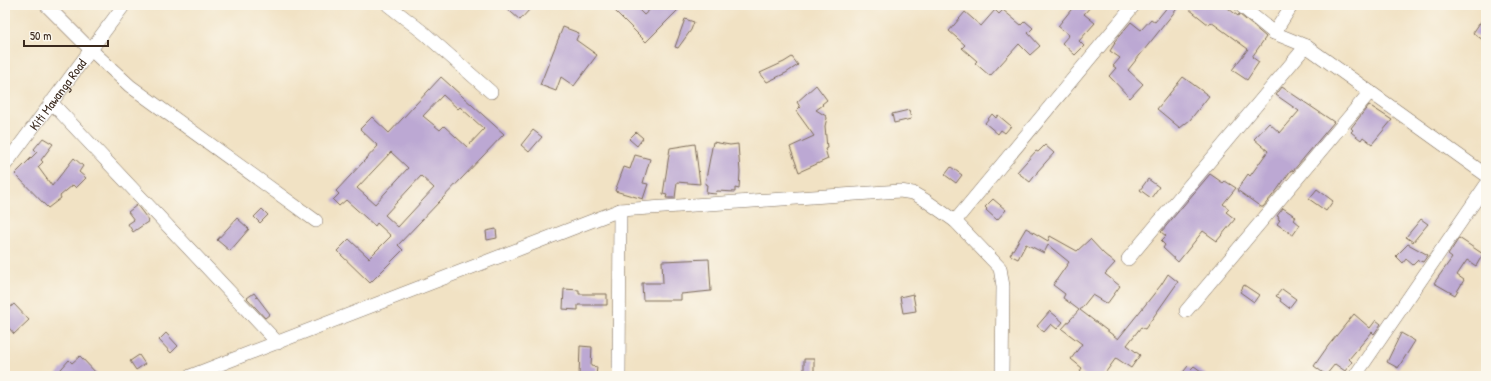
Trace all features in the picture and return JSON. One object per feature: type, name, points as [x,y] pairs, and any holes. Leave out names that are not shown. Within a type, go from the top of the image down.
[{"type":"street","points":[[46,5],[90,50],[130,86],[316,221]]},
{"type":"street","name":"Kiti Mawanga Road","points":[[5,165],[124,5]]},
{"type":"street","points":[[388,5],[424,33],[491,92]]},
{"type":"street","points":[[955,221],[1134,5]]},
{"type":"street","points":[[1240,5],[1274,33],[1306,46],[1486,175]]},
{"type":"street","points":[[1274,33],[1292,5]]},
{"type":"street","points":[[1128,259],[1306,46]]},
{"type":"street","points":[[1186,311],[1370,92]]},
{"type":"street","points":[[51,102],[278,343]]},
{"type":"street","points":[[1355,376],[1486,185]]},
{"type":"street","points":[[190,376],[620,210],[900,191],[913,193],[955,221],[1000,268],[1003,286],[1002,376]]},
{"type":"street","points":[[619,376],[620,210]]},
{"type":"building","points":[[503,5],[525,5],[530,9],[520,20]]},
{"type":"building","points":[[609,5],[634,5],[644,15],[655,5],[683,5],[646,42]]},
{"type":"building","points":[[1075,5],[1092,5],[1084,14],[1095,23],[1079,41],[1084,46],[1075,55],[1062,43],[1069,35],[1058,26]]},
{"type":"building","points":[[1169,5],[1180,5],[1128,70],[1143,84],[1130,98],[1109,76],[1116,68],[1113,66],[1120,58],[1110,51],[1115,43],[1114,42],[1131,22],[1141,30],[1151,19],[1155,22]]},
{"type":"building","points":[[1184,5],[1224,5],[1238,16],[1239,14],[1266,37],[1252,57],[1259,62],[1247,80],[1232,70],[1248,49],[1211,22],[1209,25]]},
{"type":"building","points":[[995,10],[999,14],[1003,10],[1021,25],[1025,21],[1033,28],[1028,33],[1040,46],[1030,55],[1019,44],[990,76],[975,63],[977,61],[962,48],[965,45],[949,31],[965,12],[981,26]]},
{"type":"building","points":[[1486,14],[1486,42],[1473,33]]},
{"type":"building","points":[[685,19],[694,22],[691,30],[678,48],[675,47]]},
{"type":"building","points":[[563,27],[579,33],[576,40],[597,55],[574,86],[561,77],[556,91],[540,85]]},
{"type":"building","points":[[792,57],[798,65],[786,73],[767,82],[760,73],[784,62]]},
{"type":"building","points":[[441,77],[504,134],[398,245],[403,250],[370,283],[337,251],[349,239],[369,258],[391,236],[377,223],[375,226],[346,200],[339,206],[333,200],[339,194],[336,191],[378,146],[360,129],[372,117],[389,133]],"holes":[[[443,95],[458,109],[460,107],[484,129],[467,147],[444,126],[440,130],[423,116]],[[391,152],[408,168],[375,204],[357,188]],[[421,176],[434,188],[398,227],[385,215]]]},
{"type":"building","points":[[1183,77],[1209,96],[1190,120],[1180,128],[1157,109]]},
{"type":"building","points":[[816,85],[827,100],[816,110],[827,118],[825,126],[827,148],[825,149],[828,159],[799,172],[790,147],[814,136],[796,111],[800,107],[797,102]]},
{"type":"building","points":[[1282,87],[1334,122],[1293,171],[1291,170],[1263,207],[1261,207],[1237,190],[1248,174],[1250,176],[1268,151],[1254,139],[1269,123],[1280,133],[1299,111],[1276,95]]},
{"type":"building","points":[[1369,105],[1392,120],[1372,144],[1363,137],[1361,140],[1351,132],[1353,130],[1351,128]]},
{"type":"building","points":[[909,110],[911,119],[894,123],[892,114]]},
{"type":"building","points":[[992,114],[996,118],[998,115],[1011,126],[1005,133],[1001,130],[998,134],[985,123]]},
{"type":"building","points":[[533,130],[542,137],[529,152],[521,145]]},
{"type":"building","points":[[636,132],[643,138],[637,146],[629,139]]},
{"type":"building","points":[[43,138],[53,144],[41,160],[43,162],[38,167],[52,186],[74,158],[83,166],[79,172],[86,178],[76,188],[73,185],[60,196],[61,198],[48,208],[15,174],[37,152],[34,149]]},
{"type":"building","points":[[713,142],[730,145],[738,144],[740,172],[739,189],[735,188],[735,192],[717,191],[716,194],[706,193],[707,185],[705,184]]},
{"type":"building","points":[[695,144],[700,184],[677,182],[675,198],[666,198],[667,195],[663,194],[670,148]]},
{"type":"building","points":[[1045,145],[1054,153],[1030,182],[1017,172],[1036,151],[1038,152]]},
{"type":"building","points":[[635,155],[650,159],[643,183],[648,184],[643,199],[615,191],[624,167],[630,169]]},
{"type":"building","points":[[951,167],[962,175],[956,183],[945,175]]},
{"type":"building","points":[[1210,174],[1223,183],[1225,181],[1236,188],[1223,204],[1229,209],[1226,212],[1235,219],[1217,241],[1203,231],[1178,262],[1163,248],[1165,245],[1161,241],[1166,236],[1161,232]]},
{"type":"building","points":[[1148,179],[1159,187],[1151,198],[1140,190]]},
{"type":"building","points":[[1317,189],[1333,201],[1326,211],[1309,199]]},
{"type":"building","points":[[993,199],[1006,210],[997,220],[986,210],[987,209],[985,207]]},
{"type":"building","points":[[137,205],[149,221],[133,232],[128,224],[134,220],[128,212]]},
{"type":"building","points":[[1283,208],[1296,217],[1294,220],[1300,225],[1293,235],[1277,224],[1280,220],[1277,216]]},
{"type":"building","points":[[262,209],[268,215],[260,223],[254,217]]},
{"type":"building","points":[[237,218],[249,229],[230,251],[217,240]]},
{"type":"building","points":[[1421,219],[1428,224],[1413,242],[1406,237]]},
{"type":"building","points":[[1026,228],[1048,241],[1050,236],[1077,251],[1090,239],[1115,263],[1105,274],[1120,286],[1107,304],[1092,295],[1080,310],[1118,339],[1168,274],[1178,282],[1145,329],[1141,327],[1127,345],[1140,355],[1131,368],[1116,358],[1103,376],[1086,376],[1080,371],[1082,368],[1071,359],[1082,344],[1062,329],[1079,310],[1063,298],[1065,294],[1053,285],[1069,262],[1048,245],[1044,253],[1026,244],[1018,259],[1010,255]]},
{"type":"building","points":[[496,229],[497,238],[487,240],[486,231]]},
{"type":"building","points":[[1459,238],[1483,254],[1476,266],[1467,260],[1457,275],[1464,280],[1455,295],[1434,283],[1452,258],[1448,255]]},
{"type":"building","points":[[1408,244],[1428,255],[1423,262],[1418,260],[1413,265],[1406,259],[1403,263],[1396,256]]},
{"type":"building","points":[[709,259],[711,291],[681,294],[681,300],[643,300],[642,283],[663,283],[662,261]]},
{"type":"building","points":[[1244,285],[1259,295],[1254,302],[1240,292]]},
{"type":"building","points":[[564,289],[579,290],[579,294],[607,294],[607,305],[578,305],[578,310],[563,309]]},
{"type":"building","points":[[1282,289],[1296,299],[1289,308],[1276,296]]},
{"type":"building","points":[[254,293],[270,314],[265,318],[247,298]]},
{"type":"building","points":[[913,294],[916,311],[903,313],[900,297]]},
{"type":"building","points":[[14,304],[29,320],[14,334],[5,323],[5,312]]},
{"type":"building","points":[[1050,311],[1063,322],[1057,329],[1051,324],[1044,332],[1037,326]]},
{"type":"building","points":[[1354,314],[1370,328],[1376,320],[1381,324],[1374,334],[1372,332],[1349,359],[1352,362],[1345,371],[1335,364],[1326,375],[1314,366]]},
{"type":"building","points":[[166,333],[178,346],[171,353],[159,340]]},
{"type":"building","points":[[1401,333],[1415,341],[1398,368],[1387,362]]},
{"type":"building","points":[[580,346],[592,347],[591,366],[597,367],[596,376],[579,376]]},
{"type":"building","points":[[139,355],[145,364],[136,370],[130,361]]},
{"type":"building","points":[[80,356],[99,376],[55,376],[69,360],[72,363]]},
{"type":"building","points":[[804,359],[814,359],[814,376],[804,376]]},
{"type":"building","points":[[1188,366],[1191,369],[1194,366],[1208,376],[1180,376]]}]
